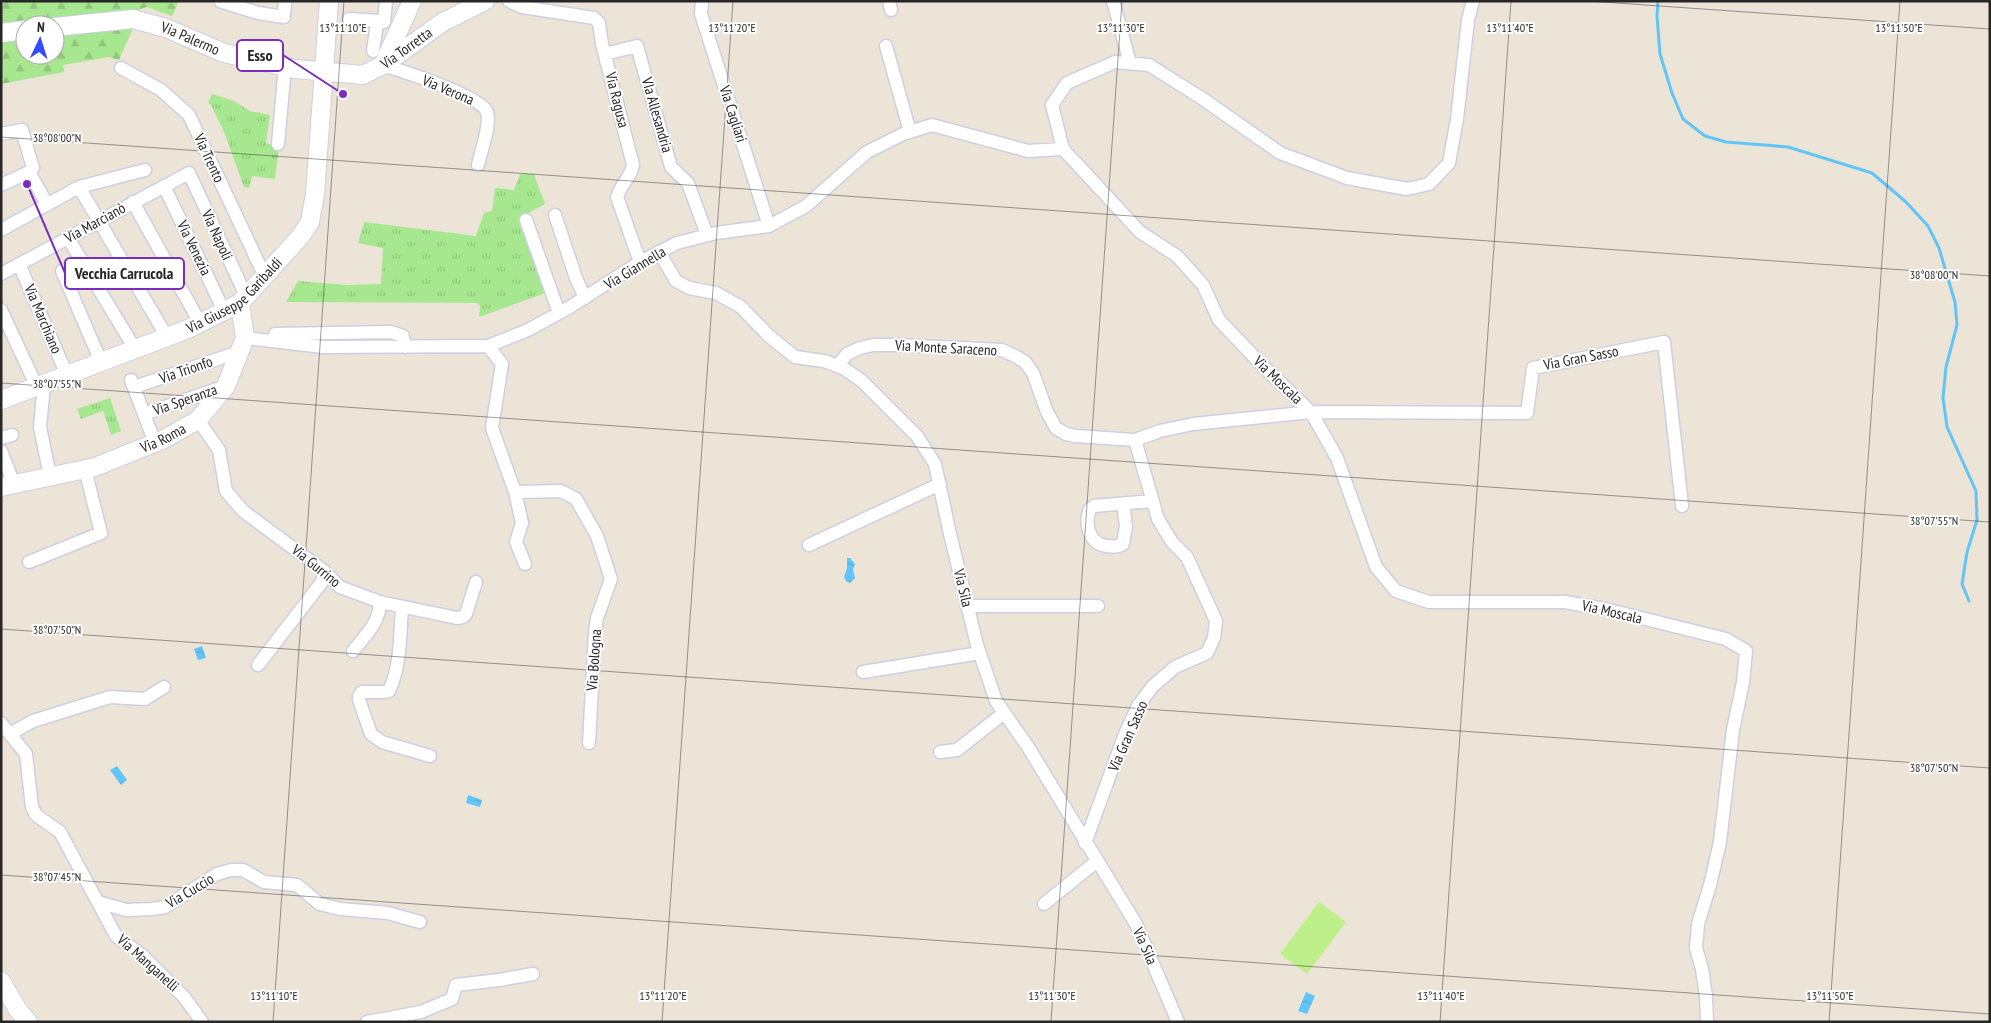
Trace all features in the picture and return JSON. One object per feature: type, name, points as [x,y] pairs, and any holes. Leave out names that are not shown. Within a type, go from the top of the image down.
[{"type":"street","points":[[220,1],[258,13],[284,17],[285,1]]},
{"type":"street","name":"Via Giuseppe Garibaldi","points":[[2,396],[40,385],[200,323],[237,303],[264,277],[300,237],[310,222],[315,194],[329,1]]},
{"type":"street","points":[[349,19],[384,22],[386,1]]},
{"type":"street","points":[[378,58],[412,1]]},
{"type":"street","name":"Via Torretta","points":[[323,72],[363,75],[378,58],[485,1]]},
{"type":"street","name":"Via Ragusa","points":[[509,1],[522,7],[594,18],[598,23],[633,165],[632,173],[619,190],[617,196],[640,262]]},
{"type":"street","name":"Via Cagliari","points":[[702,1],[701,14],[769,226]]},
{"type":"street","points":[[1113,1],[1130,63]]},
{"type":"street","name":"Via Moscala","points":[[1473,1],[1468,20],[1457,119],[1449,163],[1429,184],[1407,189],[1348,178],[1280,153],[1203,99],[1149,65],[1115,62],[1067,83],[1052,105],[1063,149],[1140,232],[1176,256],[1183,263],[1203,285],[1219,320],[1311,412],[1337,458],[1376,567],[1396,591],[1428,602],[1564,602],[1726,639],[1746,651],[1720,842],[1698,924],[1696,948],[1704,978],[1707,1022]]},
{"type":"street","name":"Via Palermo","points":[[65,26],[132,19],[166,28],[224,53],[323,72]]},
{"type":"street","points":[[378,58],[375,30],[376,23],[379,21]]},
{"type":"street","points":[[1,33],[15,31]]},
{"type":"street","name":"VIa Allesandria","points":[[605,54],[636,46],[671,167],[688,183],[707,235]]},
{"type":"street","points":[[886,46],[910,132]]},
{"type":"street","name":"Via Verona","points":[[378,58],[479,103],[484,107],[488,121],[478,165]]},
{"type":"street","points":[[278,144],[285,66]]},
{"type":"street","name":"Via Trento","points":[[121,68],[161,90],[188,116],[264,277]]},
{"type":"street","name":"Via Giannella","points":[[242,345],[322,347],[488,346],[528,330],[585,298],[640,262],[677,243],[707,235],[769,226],[806,206],[866,152],[910,132],[932,126],[1028,151],[1063,149]]},
{"type":"street","points":[[1,134],[22,130],[31,170],[47,204]]},
{"type":"street","points":[[1,185],[31,170]]},
{"type":"street","points":[[1,230],[79,187],[145,170]]},
{"type":"street","name":"Via Marcianò","points":[[1,274],[189,173]]},
{"type":"street","name":"Via Napoli","points":[[189,173],[237,303]]},
{"type":"street","name":"Via Venezia","points":[[164,186],[237,303]]},
{"type":"street","points":[[79,187],[100,220],[166,337]]},
{"type":"street","points":[[133,202],[200,323]]},
{"type":"street","points":[[555,215],[576,278],[585,298]]},
{"type":"street","points":[[526,220],[559,313]]},
{"type":"street","points":[[68,238],[135,349]]},
{"type":"street","name":"Via Sila","points":[[658,252],[676,281],[689,288],[716,293],[741,307],[769,336],[795,356],[824,361],[837,366],[862,381],[917,436],[935,464],[967,606],[996,701],[1028,747],[1136,924],[1178,1022]]},
{"type":"street","points":[[82,260],[62,271],[101,362]]},
{"type":"street","name":"Via Marchiano","points":[[19,264],[67,375]]},
{"type":"street","name":"Via Roma","points":[[8,485],[95,467],[155,443],[198,420],[226,386],[242,345],[237,303]]},
{"type":"street","points":[[1,310],[40,385],[40,427],[50,476]]},
{"type":"street","points":[[275,334],[391,332],[402,336],[405,347]]},
{"type":"street","name":"Via Gran Sasso","points":[[1311,412],[1527,413],[1533,368],[1664,342],[1682,506]]},
{"type":"street","name":"Via Monte Saraceno","points":[[837,366],[847,354],[873,345],[896,344],[1002,350],[1025,362],[1033,374],[1047,412],[1056,428],[1066,434],[1076,436],[1135,440],[1192,424],[1311,412]]},
{"type":"street","name":"Via Trionfo","points":[[144,414],[133,384],[242,345]]},
{"type":"street","points":[[488,346],[502,364],[492,428],[515,492],[522,523],[516,542],[525,564]]},
{"type":"street","name":"Via Speranza","points":[[144,414],[226,386]]},
{"type":"street","points":[[144,414],[155,443]]},
{"type":"street","name":"Via Gurrino","points":[[198,420],[219,450],[226,491],[243,511],[324,571],[340,588],[380,602],[457,618],[463,617],[476,582]]},
{"type":"street","name":"Via Gran Sasso","points":[[1086,843],[1138,706],[1152,687],[1174,667],[1207,653],[1216,628],[1216,621],[1187,557],[1172,542],[1158,519],[1135,440]]},
{"type":"street","points":[[2,453],[8,485]]},
{"type":"street","points":[[29,562],[101,533],[85,469]]},
{"type":"street","points":[[809,545],[940,484]]},
{"type":"street","name":"Via Bologna","points":[[515,492],[561,491],[576,499],[597,536],[612,579],[597,618],[595,632],[590,743]]},
{"type":"street","points":[[1124,504],[1152,501]]},
{"type":"street","points":[[258,665],[322,582],[324,571]]},
{"type":"street","points":[[353,651],[369,632],[380,612],[380,602]]},
{"type":"street","points":[[967,606],[1098,606]]},
{"type":"street","points":[[402,607],[398,654],[392,685],[385,692],[362,692],[359,700],[370,734],[382,742],[430,756]]},
{"type":"street","points":[[863,672],[980,653]]},
{"type":"street","points":[[10,734],[33,721],[110,697],[145,699],[164,687]]},
{"type":"street","points":[[940,752],[957,750],[1004,713]]},
{"type":"street","name":"Via Manganelli","points":[[1,723],[26,754],[31,800],[36,815],[60,832],[116,936],[142,955],[185,998],[202,1022]]},
{"type":"street","points":[[1044,904],[1097,861]]},
{"type":"street","name":"Via Cuccio","points":[[98,902],[126,910],[152,910],[165,907],[217,874],[231,870],[244,870],[264,882],[297,885],[320,904],[340,909],[388,913],[420,922]]},
{"type":"street","points":[[367,1022],[421,1012],[434,1005],[444,1003],[454,996],[456,985],[464,982],[499,980],[533,974]]},
{"type":"street","points":[[1,981],[7,1003],[28,1022]]},
{"type":"green space","points":[[1,1],[179,1],[172,16],[147,7],[132,12],[65,21],[65,15],[15,15],[15,27],[1,29]]},
{"type":"green space","points":[[134,26],[119,60],[109,57],[65,65],[65,32]]},
{"type":"green space","points":[[15,37],[15,65],[63,65],[64,72],[1,84],[1,39]]},
{"type":"green space","points":[[212,94],[234,101],[250,111],[270,115],[266,143],[279,147],[275,179],[252,176],[249,188],[244,187],[225,134],[211,105],[208,103]]},
{"type":"green space","points":[[520,174],[534,174],[545,204],[530,212],[526,220],[551,291],[479,317],[480,306],[477,303],[286,302],[298,281],[348,285],[381,284],[383,248],[358,243],[364,222],[476,236],[484,213],[492,211],[495,188],[514,190]]},
{"type":"green space","points":[[110,398],[121,431],[111,435],[103,411],[81,419],[77,409]]},
{"type":"green space","points":[[1319,902],[1346,922],[1307,974],[1280,954]]},
{"type":"water","points":[[847,558],[850,558],[855,564],[853,569],[855,578],[850,583],[844,577],[847,568]]},
{"type":"water","points":[[202,646],[206,658],[198,660],[194,649]]},
{"type":"water","points":[[117,766],[127,780],[121,785],[110,770]]},
{"type":"water","points":[[468,795],[482,800],[480,807],[466,803]]},
{"type":"water","points":[[1306,992],[1315,996],[1307,1014],[1298,1011]]},
{"type":"waterway","points":[[1658,1],[1657,16],[1660,54],[1672,93],[1683,119],[1705,136],[1726,142],[1788,147],[1872,173],[1906,202],[1928,226],[1939,248],[1955,302],[1957,325],[1946,367],[1943,398],[1947,427],[1976,491],[1977,520],[1967,552],[1962,584],[1969,601]]},
{"type":"place","name":"Esso","points":[[343,94]]},
{"type":"place","name":"Vecchia Carrucola","points":[[27,184]]}]
